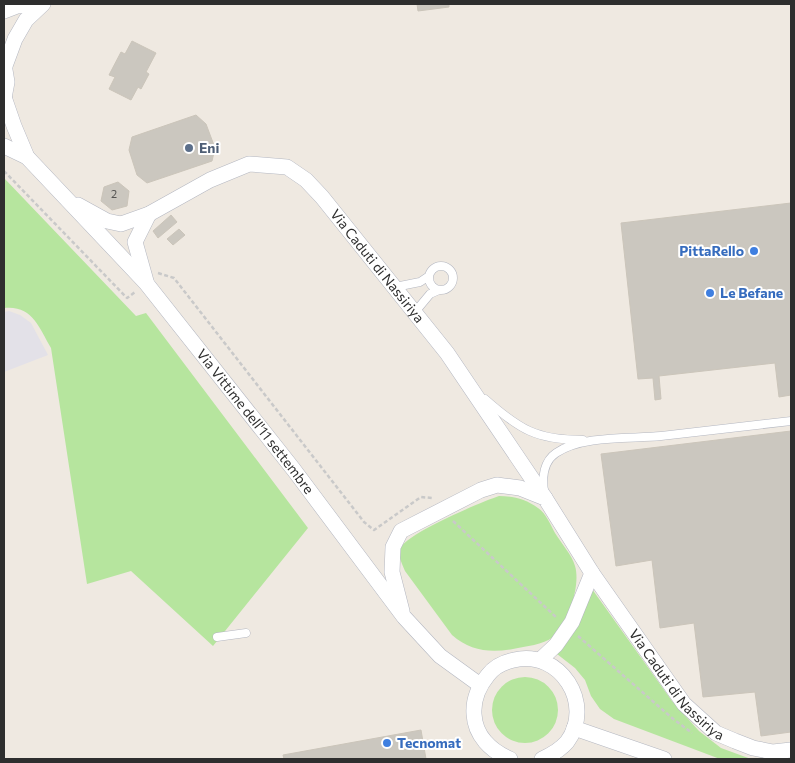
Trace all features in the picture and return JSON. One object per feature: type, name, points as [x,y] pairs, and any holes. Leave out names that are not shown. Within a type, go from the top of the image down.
[{"type":"street","points":[[4,11],[17,6],[43,4]]},
{"type":"street","points":[[4,98],[7,82],[4,65],[26,20],[43,4]]},
{"type":"street","name":"Via Vittime dell'11 settembre","points":[[4,98],[27,158]]},
{"type":"street","name":"Via Vittime dell'11 settembre","points":[[4,146],[27,158],[146,282],[294,470],[404,617],[440,656],[480,685]]},
{"type":"street","name":"Via Caduti di Nassiriya","points":[[64,197],[106,221],[120,224],[149,214],[210,180],[249,164],[288,167],[306,180],[415,312],[473,390],[546,498],[592,573],[684,704],[716,733],[753,748],[773,752],[791,750]]},
{"type":"street","points":[[146,282],[135,242],[149,214]]},
{"type":"street","points":[[404,617],[392,572],[393,547],[401,531],[481,490],[497,486],[520,488],[546,498]]},
{"type":"street","points":[[540,660],[556,645],[572,622],[592,573]]},
{"type":"street","points":[[510,759],[497,754],[486,743],[478,730],[474,715],[475,699],[480,685],[491,671],[506,662],[522,658],[540,660],[555,667],[567,679],[575,694],[577,711],[574,728],[561,747],[542,759]]},
{"type":"street","points":[[574,728],[635,754],[664,759]]},
{"type":"lane","points":[[394,287],[420,282],[429,276],[430,272],[436,267],[444,267],[451,272],[452,279],[449,286],[430,294],[415,312]]},
{"type":"lane","points":[[429,276],[430,284],[439,290]]},
{"type":"lane","points":[[473,390],[502,415],[533,433],[547,438],[562,440],[659,436],[791,420]]},
{"type":"lane","points":[[546,498],[543,481],[544,471],[548,462],[555,453],[590,440]]},
{"type":"lane","points":[[217,637],[246,633]]},
{"type":"path","points":[[447,516],[563,623]]},
{"type":"path","points":[[574,632],[672,718],[698,738]]},
{"type":"shaded area","points":[[9,311],[20,315],[31,323],[48,355],[4,372],[4,312]]},
{"type":"green space","points":[[4,178],[136,316],[146,313],[308,528],[213,646],[131,571],[87,584],[51,348],[34,319],[21,310],[4,308]]},
{"type":"green space","points":[[499,496],[524,500],[541,510],[574,562],[576,583],[575,593],[568,614],[564,623],[553,637],[534,645],[488,651],[473,648],[452,635],[405,571],[400,549],[415,535],[429,527],[461,511]]},
{"type":"green space","points":[[592,589],[672,701],[699,731],[721,748],[751,759],[720,759],[614,719],[600,709],[591,696],[585,680],[575,668],[557,654],[572,635]]},
{"type":"green space","points":[[525,677],[537,680],[548,687],[555,698],[558,710],[555,722],[548,733],[537,740],[525,743],[513,740],[502,733],[495,722],[492,710],[495,698],[502,687],[513,680]]},
{"type":"building","points":[[417,4],[449,4],[449,7],[418,11]]},
{"type":"building","points":[[132,41],[156,53],[146,72],[149,74],[141,89],[138,87],[131,100],[109,89],[115,77],[109,75],[121,52],[125,54]]},
{"type":"building","points":[[196,115],[206,124],[215,148],[212,161],[147,183],[137,175],[129,150],[132,137]]},
{"type":"building","points":[[118,182],[129,191],[127,206],[112,210],[101,201],[104,187]]},
{"type":"building","name":"Le Befane","points":[[791,203],[791,395],[779,397],[775,363],[659,376],[661,399],[655,400],[653,378],[638,379],[621,223]]},
{"type":"building","points":[[171,215],[177,222],[158,238],[153,231]]},
{"type":"building","points":[[179,229],[185,235],[173,245],[167,239]]},
{"type":"building","points":[[791,431],[791,732],[761,736],[755,692],[703,697],[694,623],[660,628],[652,560],[616,566],[601,454]]},
{"type":"building","name":"Tecnomat","points":[[421,730],[426,759],[284,759],[283,755]]},
{"type":"place","name":"Eni","points":[[189,148]]},
{"type":"place","name":"PittaRello","points":[[754,251]]},
{"type":"place","name":"Le Befane","points":[[710,293]]},
{"type":"place","name":"Tecnomat","points":[[387,743]]}]
